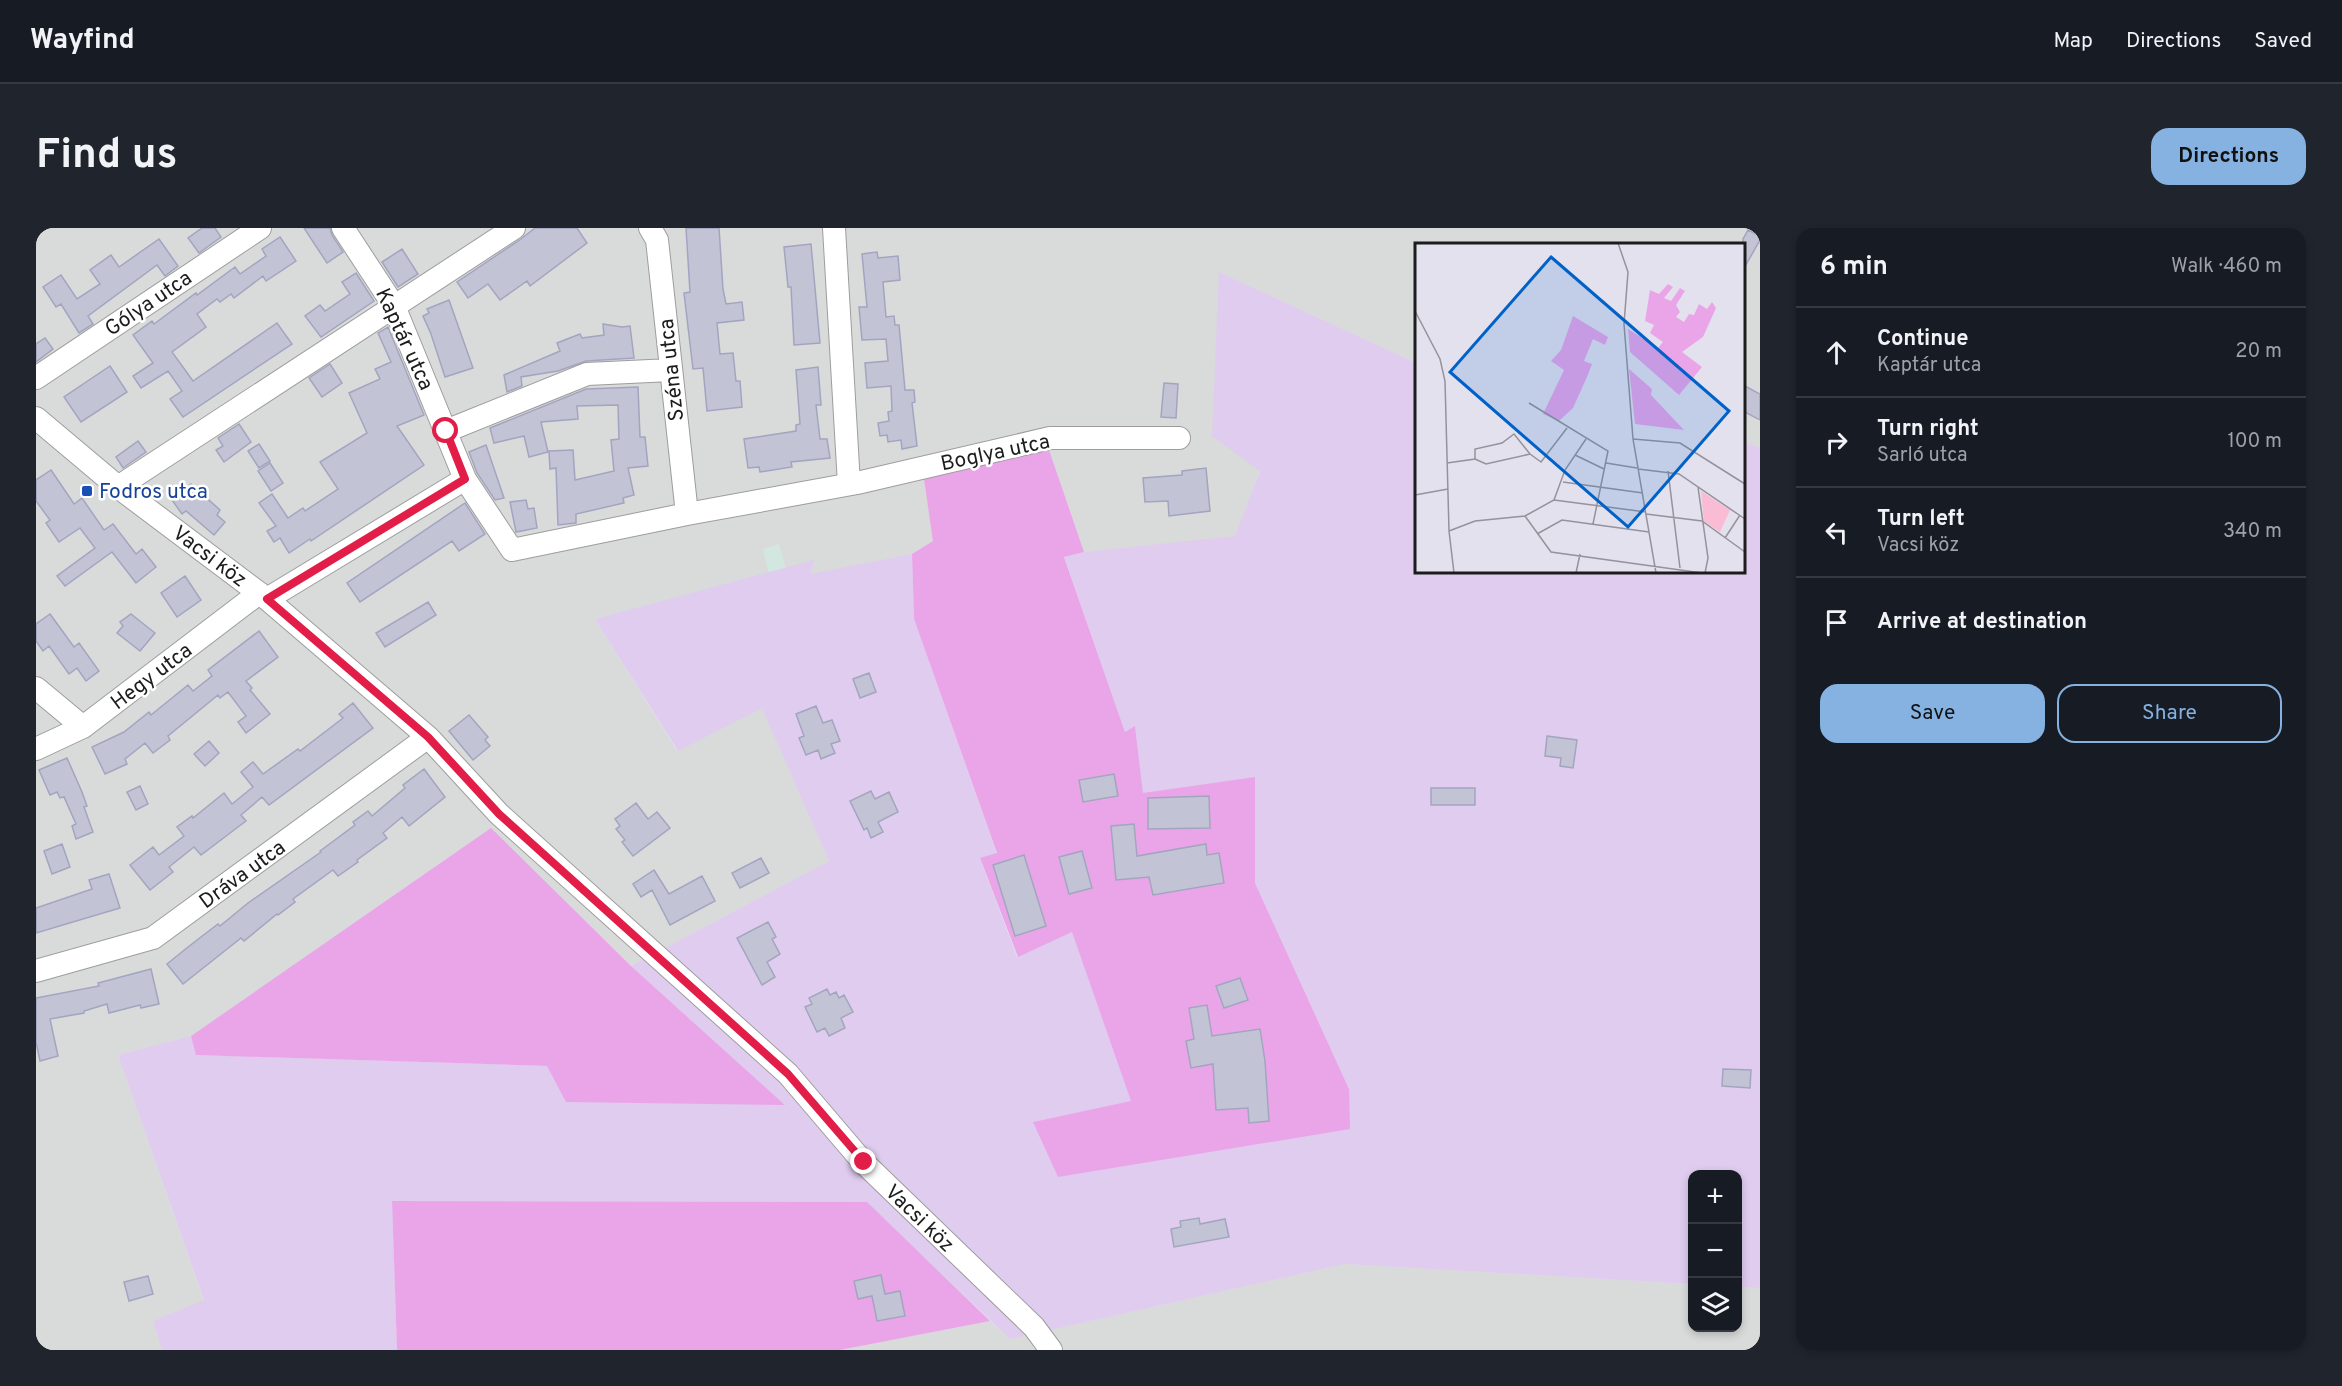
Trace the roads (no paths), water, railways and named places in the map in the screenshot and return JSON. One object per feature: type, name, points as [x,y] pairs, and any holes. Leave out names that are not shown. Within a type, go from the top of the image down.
[{"type":"street","name":"Gólya utca","points":[[36,378],[260,228]]},
{"type":"street","name":"Kaptár utca","points":[[343,228],[394,306],[465,479],[512,550],[687,514]]},
{"type":"street","points":[[118,487],[514,228]]},
{"type":"street","name":"Széna utca","points":[[650,228],[657,240],[687,514]]},
{"type":"street","points":[[834,229],[849,484]]},
{"type":"street","points":[[446,431],[587,374],[671,370]]},
{"type":"street","name":"Vacsi köz","points":[[36,418],[118,487],[263,596],[428,737],[499,814],[788,1074],[864,1162],[1034,1327],[1051,1350]]},
{"type":"street","name":"Boglya utca","points":[[687,514],[849,484],[1050,438],[1179,438]]},
{"type":"street","name":"Hegy utca","points":[[36,749],[84,727],[263,596],[465,479]]},
{"type":"street","points":[[36,688],[84,727]]},
{"type":"street","name":"Dráva utca","points":[[36,971],[153,938],[428,737]]},
{"type":"place","name":"Fodros utca","points":[[87,491]]}]
